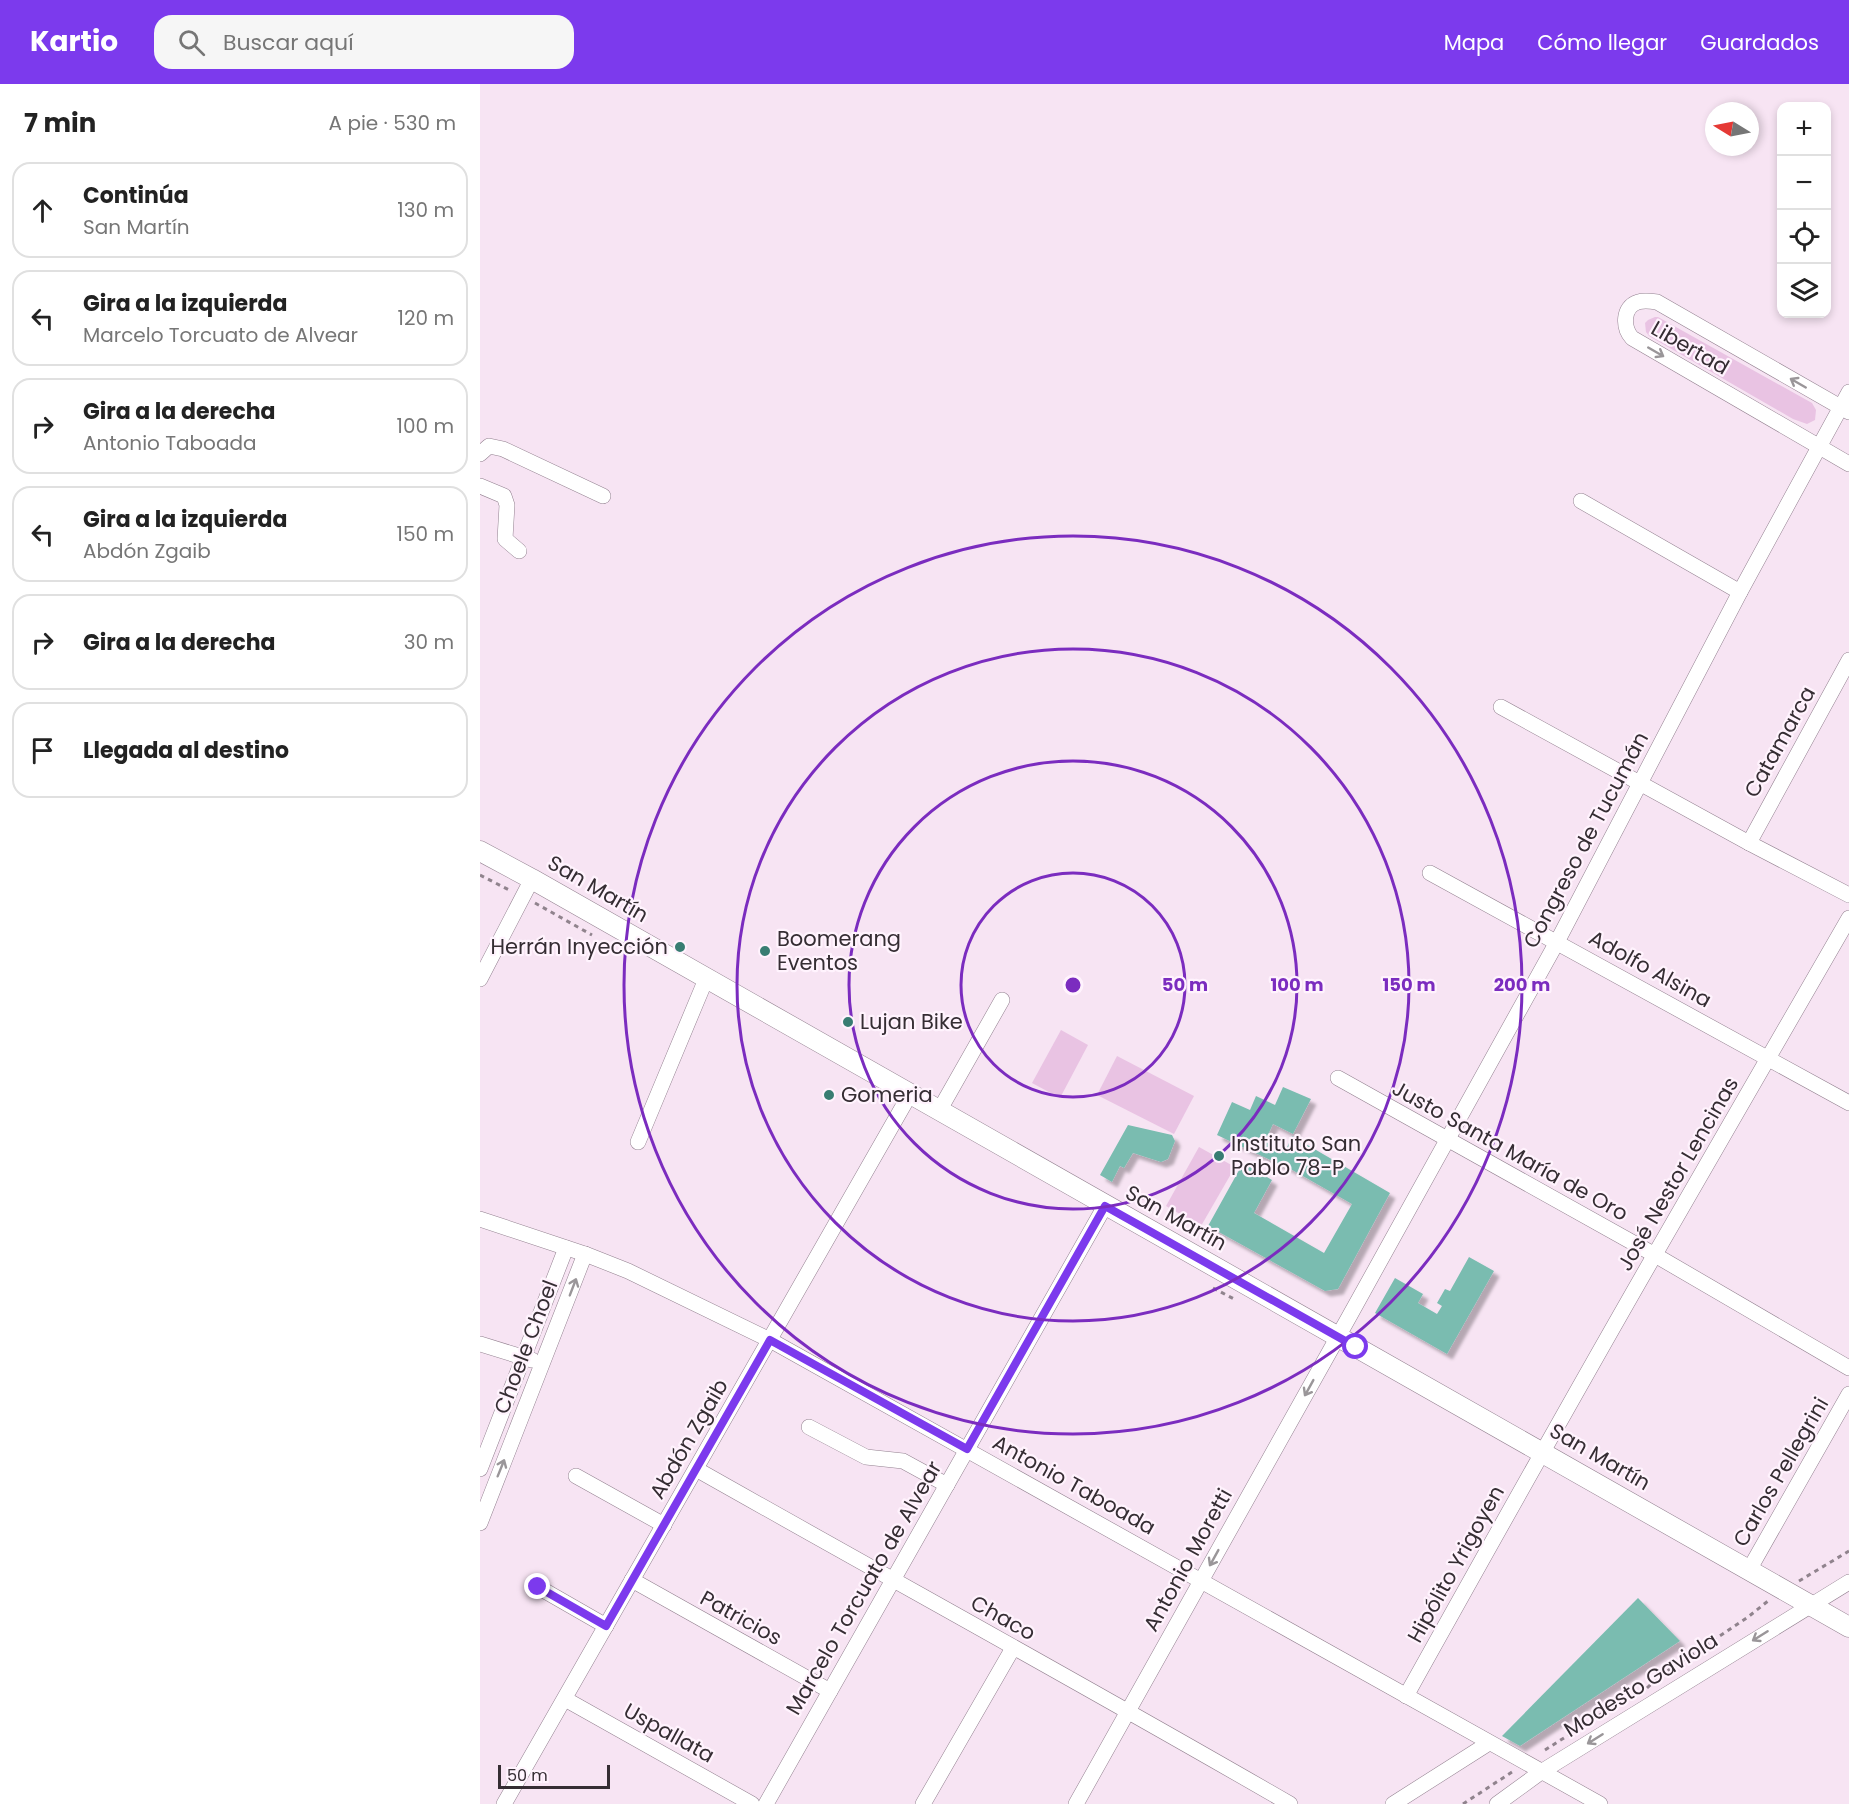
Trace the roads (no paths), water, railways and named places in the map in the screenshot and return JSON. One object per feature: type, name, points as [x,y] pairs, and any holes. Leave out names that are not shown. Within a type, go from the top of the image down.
[{"type":"main road","name":"San Martín","points":[[480,851],[1849,1627]]},
{"type":"street","name":"Libertad","points":[[1845,410],[1657,302],[1640,301],[1628,310],[1625,325],[1632,338],[1849,464]]},
{"type":"street","name":"Congreso de Tucumán","points":[[1337,1337],[1557,942],[1740,592],[1819,447],[1845,410],[1849,392]]},
{"type":"street","points":[[480,454],[489,446],[503,448],[603,496]]},
{"type":"street","points":[[480,486],[504,496],[507,505],[505,539],[519,551]]},
{"type":"street","points":[[1581,501],[1740,592]]},
{"type":"street","name":"Catamarca","points":[[1749,843],[1849,660]]},
{"type":"street","points":[[1502,707],[1749,843],[1849,895]]},
{"type":"street","name":"Adolfo Alsina","points":[[1430,873],[1849,1103]]},
{"type":"street","points":[[480,979],[532,879]]},
{"type":"street","name":"José Nestor Lencinas","points":[[1543,1452],[1849,918]]},
{"type":"street","points":[[638,1142],[706,979]]},
{"type":"street","points":[[939,1111],[1002,1000]]},
{"type":"street","name":"Justo Santa María de Oro","points":[[1338,1078],[1655,1255],[1849,1368]]},
{"type":"street","name":"Abdón Zgaib","points":[[504,1804],[910,1094]]},
{"type":"street","name":"Marcelo Torcuato de Alvear","points":[[766,1804],[1105,1206]]},
{"type":"street","name":"Antonio Taboada","points":[[480,1219],[628,1271],[770,1340],[1600,1804]]},
{"type":"street","name":"Choele Choel","points":[[480,1469],[566,1248]]},
{"type":"street","name":"Choele Choel","points":[[480,1523],[485,1495],[543,1364],[585,1254]]},
{"type":"street","name":"Antonio Moretti","points":[[1076,1804],[1337,1337]]},
{"type":"street","points":[[480,1344],[543,1364]]},
{"type":"street","name":"Carlos Pellegrini","points":[[1749,1570],[1849,1394]]},
{"type":"street","points":[[809,1427],[866,1456],[903,1461],[947,1485]]},
{"type":"street","name":"Hipólito Yrigoyen","points":[[1406,1696],[1543,1452]]},
{"type":"street","name":"Chaco","points":[[696,1469],[1012,1648],[1129,1711],[1290,1804]]},
{"type":"street","points":[[576,1476],[664,1525]]},
{"type":"street","name":"Patricios","points":[[632,1580],[830,1691]]},
{"type":"street","name":"Modesto Gaviola","points":[[1497,1804],[1541,1772],[1849,1582]]},
{"type":"street","points":[[538,1587],[606,1626]]},
{"type":"street","points":[[923,1804],[1012,1648]]},
{"type":"street","name":"Uspallata","points":[[565,1698],[752,1804]]},
{"type":"street","points":[[1393,1804],[1489,1743]]},
{"type":"place","name":"Herrán Inyección","points":[[680,947]]},
{"type":"place","name":"Boomerang Eventos","points":[[765,951]]},
{"type":"place","name":"Lujan Bike","points":[[848,1022]]},
{"type":"place","name":"Gomeria","points":[[829,1095]]},
{"type":"place","name":"Instituto San Pablo 78-P","points":[[1219,1156]]}]
